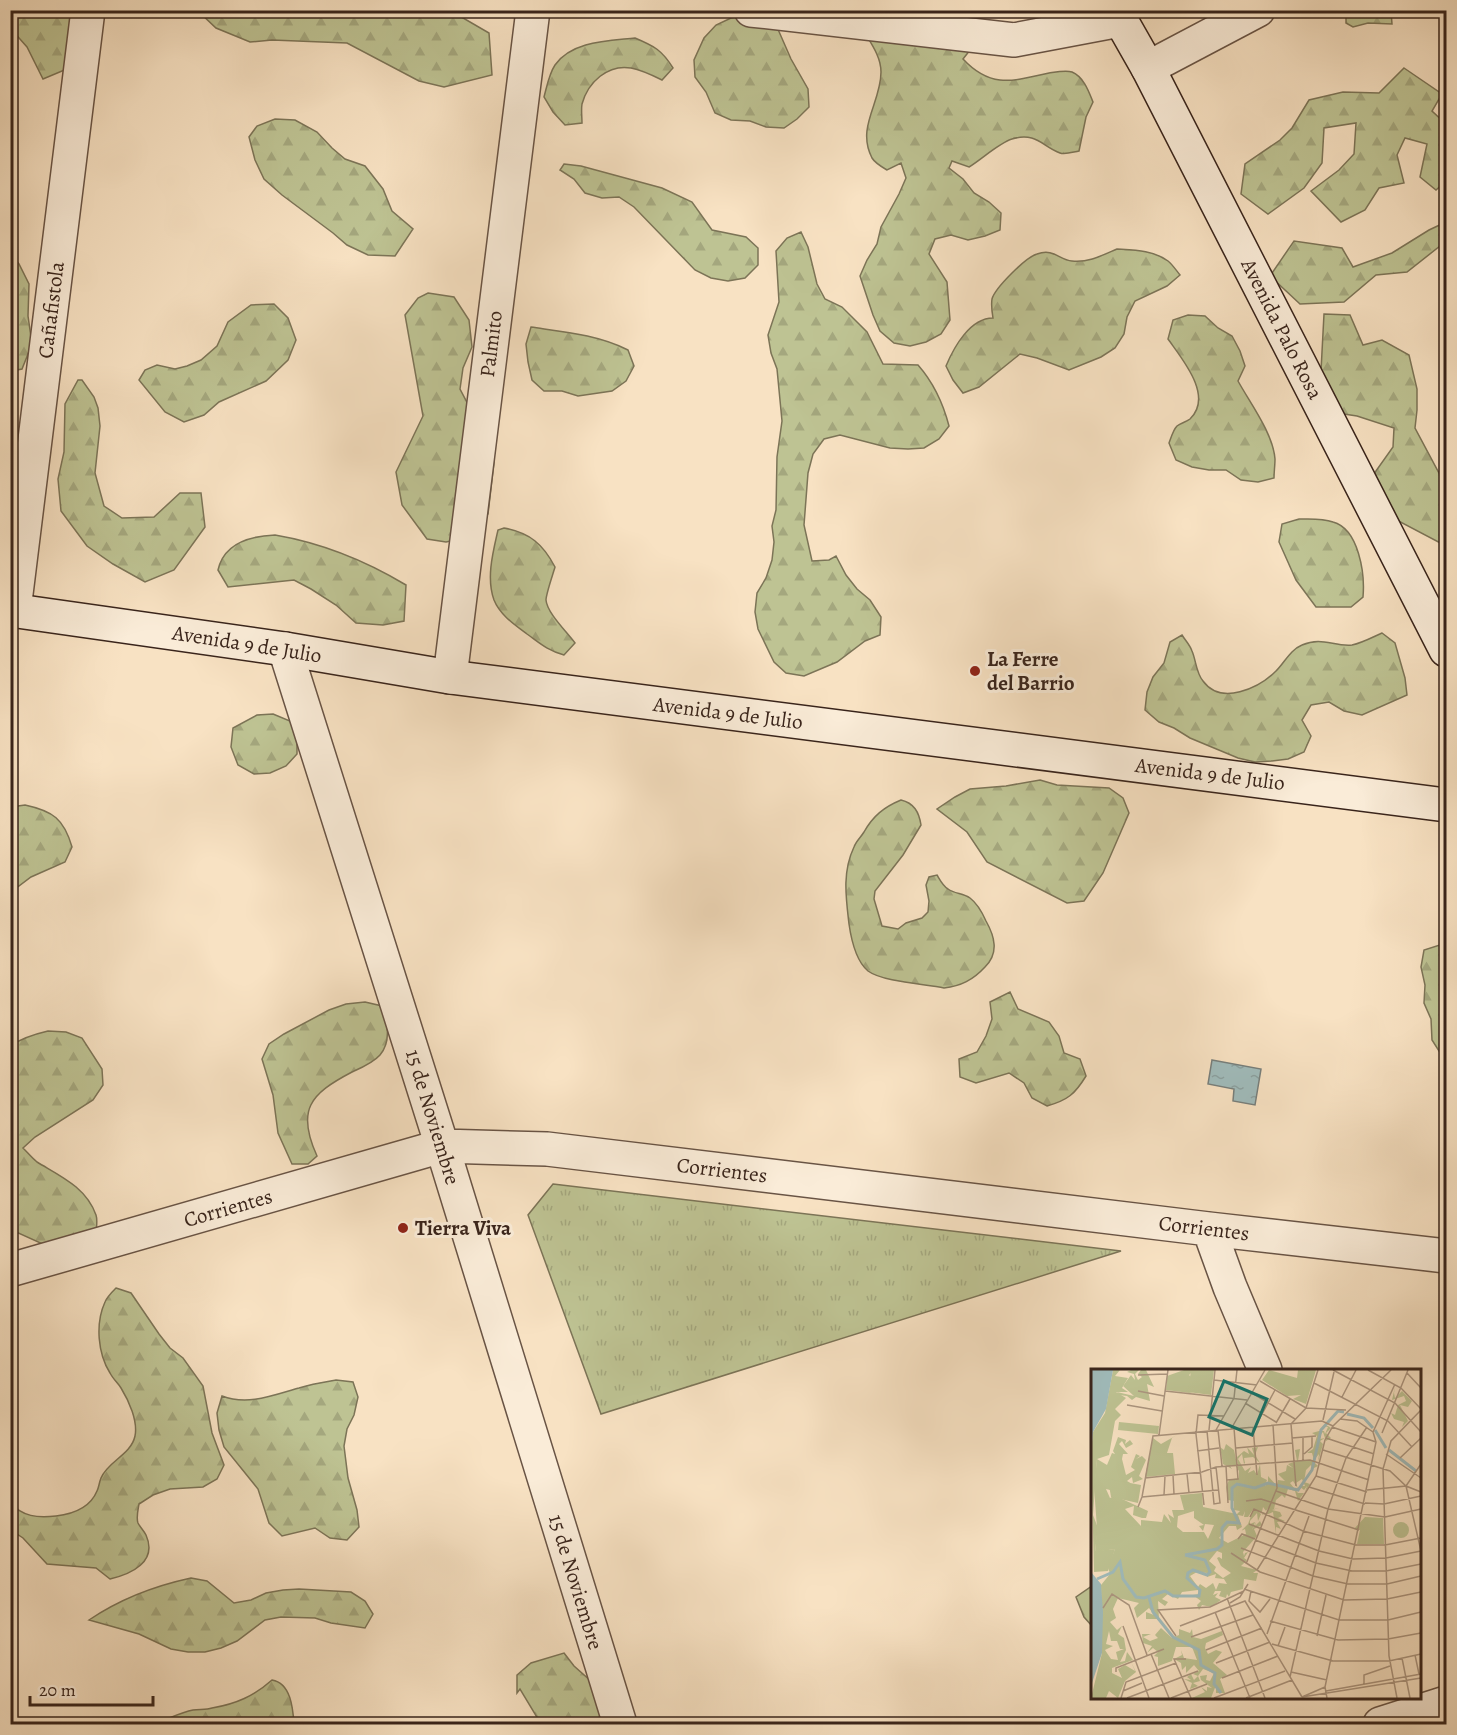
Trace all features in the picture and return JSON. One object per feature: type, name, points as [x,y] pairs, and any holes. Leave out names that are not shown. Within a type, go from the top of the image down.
[{"type":"street","name":"Cañafistola","points":[[12,610],[88,10]]},
{"type":"street","name":"Palmito","points":[[450,677],[532,10]]},
{"type":"street","points":[[751,10],[1014,40],[1117,15]]},
{"type":"street","points":[[1148,68],[1258,10]]},
{"type":"street","name":"Avenida Palo Rosa","points":[[1117,15],[1148,68],[1446,650]]},
{"type":"street","name":"Avenida 9 de Julio","points":[[12,610],[285,649],[450,677],[1446,805]]},
{"type":"street","name":"15 de Noviembre","points":[[285,649],[442,1146],[620,1725]]},
{"type":"street","name":"Corrientes","points":[[10,1270],[442,1146],[547,1149],[1446,1256]]},
{"type":"street","points":[[1209,1229],[1264,1369]]},
{"type":"street","points":[[1401,1715],[1446,1703]]},
{"type":"green space","points":[[434,10],[458,15],[489,33],[492,75],[444,87],[419,81],[347,43],[272,40],[250,42],[216,28],[198,11]]},
{"type":"green space","points":[[10,11],[72,11],[74,66],[43,79],[27,47],[11,29]]},
{"type":"green space","points":[[929,11],[947,17],[974,45],[963,59],[983,75],[993,79],[1013,80],[1058,72],[1072,72],[1083,81],[1093,102],[1086,117],[1079,151],[1062,154],[1038,141],[1020,137],[1002,144],[969,167],[952,161],[949,168],[963,179],[974,193],[1001,213],[1000,230],[968,240],[951,235],[935,239],[929,254],[947,282],[950,320],[941,334],[926,342],[910,346],[894,343],[880,331],[860,276],[877,244],[881,227],[906,178],[901,163],[887,170],[873,160],[868,147],[868,125],[881,72],[877,54],[861,26]]},
{"type":"green space","points":[[1346,11],[1391,11],[1392,24],[1368,23],[1353,27],[1346,23]]},
{"type":"green space","points":[[748,15],[777,27],[808,89],[809,107],[784,128],[766,127],[750,121],[731,120],[715,113],[706,92],[695,77],[694,60],[704,38],[716,25],[731,18]]},
{"type":"green space","points":[[635,38],[657,49],[673,68],[662,80],[631,68],[623,67],[607,72],[594,82],[585,96],[582,106],[582,123],[565,125],[553,112],[544,97],[555,65],[562,57],[581,47]]},
{"type":"green space","points":[[1404,68],[1442,94],[1432,111],[1446,124],[1446,181],[1436,190],[1420,177],[1427,144],[1405,138],[1397,155],[1404,183],[1379,188],[1365,210],[1341,222],[1311,191],[1339,170],[1354,154],[1356,123],[1324,128],[1322,163],[1304,188],[1268,214],[1241,194],[1245,164],[1280,140],[1292,128],[1309,100],[1343,92],[1379,93]]},
{"type":"green space","points":[[275,119],[295,120],[317,132],[345,159],[365,166],[383,189],[392,211],[413,229],[395,256],[368,255],[347,245],[264,179],[255,160],[249,137],[257,126]]},
{"type":"green space","points":[[564,164],[581,166],[662,188],[692,202],[712,230],[746,237],[758,248],[758,265],[745,278],[728,281],[711,278],[695,270],[634,207],[619,197],[602,198],[585,193],[574,179],[560,170]]},
{"type":"green space","points":[[1446,222],[1446,254],[1440,246],[1407,272],[1376,275],[1344,302],[1300,304],[1270,276],[1294,241],[1342,248],[1353,267],[1392,253]]},
{"type":"green space","points":[[801,232],[808,247],[817,284],[825,299],[842,307],[867,332],[883,364],[918,365],[937,393],[949,426],[939,439],[924,448],[890,448],[840,435],[824,439],[813,454],[808,473],[804,525],[812,561],[829,560],[836,556],[846,575],[870,600],[881,617],[880,635],[865,641],[837,662],[804,676],[786,673],[774,662],[758,629],[755,612],[757,593],[766,578],[772,560],[774,542],[772,526],[776,510],[777,457],[782,421],[777,369],[768,335],[779,302],[776,251],[787,238]]},
{"type":"green space","points":[[1117,249],[1143,251],[1162,257],[1170,262],[1180,275],[1167,286],[1135,301],[1127,317],[1124,334],[1115,348],[1101,357],[1069,370],[1020,354],[979,387],[963,393],[946,366],[953,350],[970,328],[985,319],[993,318],[994,294],[1019,267],[1037,254],[1048,252],[1067,260],[1084,261]]},
{"type":"green space","points":[[10,253],[19,264],[29,284],[28,316],[32,344],[22,369],[11,371]]},
{"type":"green space","points":[[428,293],[454,297],[469,320],[472,347],[463,368],[460,389],[481,429],[494,462],[488,514],[465,538],[446,542],[427,539],[402,505],[396,472],[423,416],[405,315],[418,298]]},
{"type":"green space","points":[[274,304],[288,318],[296,340],[288,360],[266,381],[219,402],[204,415],[184,422],[165,412],[139,380],[145,370],[157,365],[175,369],[201,360],[217,346],[228,322],[251,305]]},
{"type":"green space","points":[[1324,314],[1350,315],[1363,345],[1382,340],[1409,355],[1417,389],[1415,428],[1446,482],[1446,546],[1387,515],[1366,485],[1393,447],[1394,428],[1357,416],[1331,412],[1321,371]]},
{"type":"green space","points":[[1188,315],[1205,316],[1218,328],[1232,336],[1240,351],[1245,366],[1238,381],[1270,439],[1275,459],[1274,478],[1258,482],[1241,480],[1226,470],[1192,467],[1176,460],[1169,443],[1171,436],[1177,426],[1190,419],[1197,410],[1199,400],[1193,378],[1168,339],[1173,320]]},
{"type":"green space","points":[[531,327],[581,335],[617,345],[628,350],[634,366],[626,381],[612,391],[578,396],[562,391],[544,391],[532,380],[528,362],[526,344]]},
{"type":"green space","points":[[78,380],[82,380],[94,397],[98,408],[100,426],[95,473],[104,506],[122,518],[154,517],[180,493],[201,493],[205,527],[174,570],[145,582],[87,546],[61,511],[58,479],[64,452],[65,404]]},
{"type":"green space","points":[[1299,519],[1321,519],[1333,522],[1342,526],[1349,533],[1358,554],[1363,577],[1363,597],[1351,607],[1316,607],[1296,580],[1279,542],[1282,524]]},
{"type":"green space","points":[[504,528],[521,533],[535,541],[546,552],[555,567],[546,600],[554,616],[575,643],[564,655],[544,646],[518,627],[504,615],[494,600],[491,565],[498,530]]},
{"type":"green space","points":[[275,535],[343,554],[406,585],[404,621],[383,625],[356,623],[336,605],[294,580],[228,587],[218,570],[226,553],[232,547],[248,539]]},
{"type":"green space","points":[[1382,633],[1395,643],[1405,678],[1407,695],[1362,715],[1344,711],[1329,702],[1311,705],[1302,720],[1311,736],[1304,752],[1288,759],[1255,762],[1238,758],[1159,722],[1145,710],[1147,692],[1153,677],[1164,663],[1170,642],[1182,635],[1191,649],[1203,681],[1220,692],[1230,693],[1240,692],[1260,683],[1276,671],[1298,647],[1309,642],[1352,645]]},
{"type":"green space","points":[[273,714],[290,721],[297,737],[297,754],[286,766],[270,773],[254,774],[238,765],[231,747],[233,728],[257,715]]},
{"type":"green space","points":[[1040,780],[1057,785],[1109,788],[1123,798],[1129,813],[1103,873],[1084,901],[1067,903],[987,862],[967,832],[937,809],[970,789]]},
{"type":"green space","points":[[901,800],[909,803],[915,809],[921,825],[903,855],[875,891],[874,899],[882,926],[898,929],[906,923],[922,918],[928,912],[929,901],[926,885],[929,877],[937,875],[946,888],[967,896],[975,903],[992,933],[994,951],[989,962],[980,972],[956,986],[944,988],[875,975],[864,967],[853,942],[846,895],[846,875],[850,856],[871,821],[884,809]]},
{"type":"green space","points":[[25,805],[43,810],[56,818],[65,829],[72,847],[65,862],[31,877],[11,892],[11,807]]},
{"type":"green space","points":[[1446,943],[1446,1062],[1432,1040],[1431,1019],[1424,1003],[1425,985],[1421,967],[1424,950]]},
{"type":"green space","points":[[1010,992],[1018,1009],[1049,1022],[1059,1036],[1064,1053],[1080,1059],[1086,1076],[1066,1099],[1047,1106],[1032,1098],[1024,1083],[1009,1073],[976,1083],[960,1077],[959,1059],[977,1052],[986,1036],[992,1019],[990,1002]]},
{"type":"green space","points":[[365,1002],[382,1006],[387,1031],[384,1050],[367,1065],[338,1080],[317,1096],[308,1115],[308,1127],[317,1156],[308,1164],[292,1164],[278,1133],[273,1095],[262,1059],[269,1044],[284,1034],[329,1010],[346,1004]]},
{"type":"green space","points":[[48,1031],[66,1032],[82,1038],[102,1069],[103,1085],[93,1100],[35,1137],[23,1148],[37,1162],[79,1190],[92,1205],[97,1217],[96,1234],[47,1246],[16,1232],[11,1223],[10,1046]]},
{"type":"green space","points":[[553,1184],[1121,1251],[601,1414],[528,1215]]},
{"type":"green space","points":[[116,1288],[131,1293],[159,1334],[170,1348],[183,1358],[203,1386],[212,1433],[224,1465],[217,1479],[203,1487],[170,1489],[153,1495],[139,1504],[137,1521],[146,1535],[149,1544],[148,1553],[134,1570],[110,1579],[96,1568],[47,1564],[23,1538],[11,1530],[10,1502],[25,1514],[37,1516],[49,1517],[75,1512],[90,1502],[104,1472],[133,1443],[136,1430],[132,1411],[124,1393],[106,1365],[99,1339],[102,1311],[107,1298]]},
{"type":"green space","points":[[336,1380],[353,1382],[358,1397],[344,1446],[348,1478],[359,1527],[347,1540],[330,1538],[315,1528],[282,1536],[269,1523],[258,1489],[224,1447],[217,1413],[222,1396],[251,1400]]},
{"type":"green space","points":[[191,1578],[207,1581],[234,1603],[283,1590],[351,1592],[365,1601],[373,1614],[365,1628],[315,1618],[281,1617],[265,1620],[237,1641],[205,1652],[171,1649],[139,1634],[89,1620],[138,1594]]},
{"type":"green space","points":[[1091,1587],[1091,1625],[1084,1617],[1076,1597]]},
{"type":"green space","points":[[564,1653],[574,1666],[601,1690],[610,1724],[541,1724],[520,1689],[517,1693],[517,1675],[531,1663]]},
{"type":"green space","points":[[272,1680],[278,1682],[287,1691],[292,1704],[294,1724],[152,1724],[188,1711],[210,1709],[237,1702],[258,1691]]},
{"type":"water","points":[[1212,1060],[1261,1069],[1255,1105],[1233,1101],[1234,1089],[1208,1084]]},
{"type":"place","name":"La Ferre del Barrio","points":[[975,671]]},
{"type":"place","name":"Tierra Viva","points":[[403,1228]]}]
